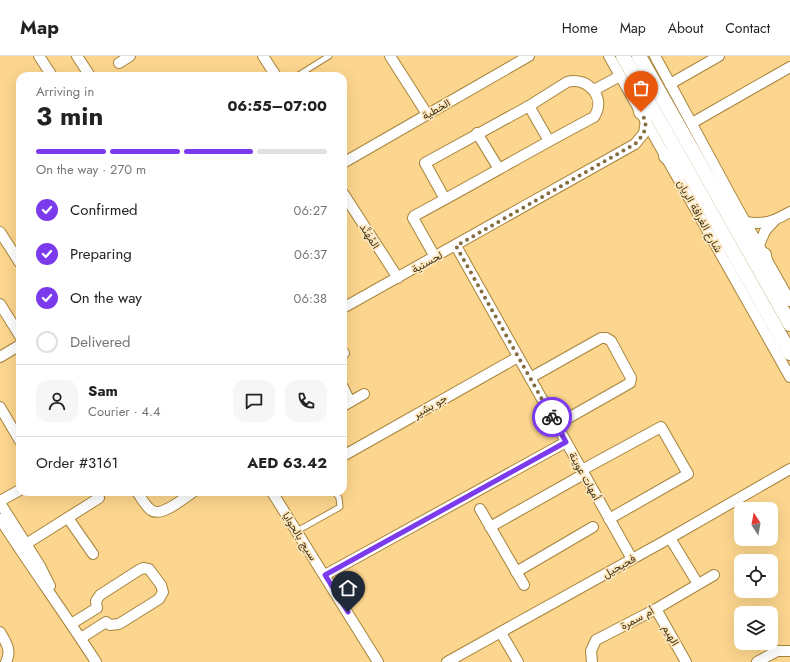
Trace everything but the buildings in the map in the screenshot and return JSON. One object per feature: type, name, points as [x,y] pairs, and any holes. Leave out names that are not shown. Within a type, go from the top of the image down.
[{"type":"main road","name":"شارع الغرافة الريان","points":[[624,56],[790,353]]},
{"type":"main road","points":[[639,56],[790,324]]},
{"type":"main road","points":[[637,80],[643,116]]},
{"type":"main road","points":[[664,152],[691,176]]},
{"type":"main road","points":[[717,196],[738,209]]},
{"type":"main road","points":[[762,250],[769,287]]},
{"type":"street","points":[[39,56],[49,72]]},
{"type":"street","points":[[77,56],[87,72]]},
{"type":"street","points":[[119,63],[130,56]]},
{"type":"street","points":[[263,56],[273,72]]},
{"type":"street","points":[[390,56],[427,114]]},
{"type":"street","name":"الخطية","points":[[347,161],[427,114],[514,60],[530,56]]},
{"type":"street","name":"شارع الغرافة الريان","points":[[609,56],[790,377]]},
{"type":"street","points":[[655,56],[790,301]]},
{"type":"street","points":[[670,84],[719,56]]},
{"type":"street","points":[[692,124],[790,67]]},
{"type":"street","points":[[594,90],[620,76]]},
{"type":"street","points":[[435,257],[413,217],[594,117],[599,110],[598,100],[594,90],[584,82],[573,80],[567,82],[529,106],[477,133],[425,163],[445,199]]},
{"type":"street","points":[[529,106],[549,141]]},
{"type":"street","name":"لحسنية","points":[[347,306],[456,246],[635,144],[644,133],[643,116]]},
{"type":"street","points":[[477,133],[499,169]]},
{"type":"street","name":"لحسنية","points":[[635,144],[650,142],[664,152]]},
{"type":"street","name":"المُهَنَّد","points":[[347,199],[398,278]]},
{"type":"street","points":[[762,250],[765,231],[776,220],[790,212]]},
{"type":"street","points":[[746,222],[761,223],[776,220]]},
{"type":"street","points":[[0,232],[16,257]]},
{"type":"street","name":"أمهات عوينة","points":[[456,246],[632,559]]},
{"type":"street","points":[[0,304],[16,330]]},
{"type":"street","points":[[530,378],[601,338],[604,337],[609,339],[615,348],[631,378],[630,383],[556,425]]},
{"type":"street","points":[[0,357],[16,347]]},
{"type":"street","name":"جو بشير","points":[[347,454],[518,357]]},
{"type":"street","points":[[347,404],[364,394]]},
{"type":"street","points":[[0,407],[16,434]]},
{"type":"street","points":[[490,527],[661,427],[688,474],[609,519]]},
{"type":"street","points":[[325,575],[566,442]]},
{"type":"street","name":"فحيحيل","points":[[447,662],[670,538],[790,469]]},
{"type":"street","points":[[16,492],[0,502],[46,576],[53,596]]},
{"type":"street","points":[[140,496],[151,510],[158,513],[168,509],[187,496]]},
{"type":"street","name":"سيج بالحوايا","points":[[277,496],[378,662]]},
{"type":"street","points":[[26,544],[99,498]]},
{"type":"street","points":[[480,509],[524,585]]},
{"type":"street","points":[[68,518],[93,554]]},
{"type":"street","points":[[0,519],[96,662]]},
{"type":"street","points":[[516,572],[593,527]]},
{"type":"street","points":[[670,538],[698,584]]},
{"type":"street","points":[[143,568],[149,569],[161,585],[163,592],[159,599],[119,624],[110,625],[106,622],[97,608],[96,601],[100,596],[143,568]]},
{"type":"street","name":"أم سمرة","points":[[592,662],[590,651],[596,640],[656,609],[714,575]]},
{"type":"street","points":[[71,624],[97,608]]},
{"type":"street","name":"الهيم","points":[[656,609],[686,662]]},
{"type":"street","points":[[81,638],[106,622]]},
{"type":"street","points":[[0,632],[7,643],[8,648],[8,658],[6,662]]},
{"type":"street","points":[[501,632],[518,662]]},
{"type":"street","points":[[757,662],[777,651],[790,651]]},
{"type":"lane","points":[[303,72],[329,56]]},
{"type":"lane","points":[[297,531],[340,507],[338,496]]},
{"type":"way so far","points":[[552,417],[456,246],[635,144],[645,130],[646,120],[641,112]]},
{"type":"route","points":[[348,612],[325,575],[566,442],[552,417]]}]
